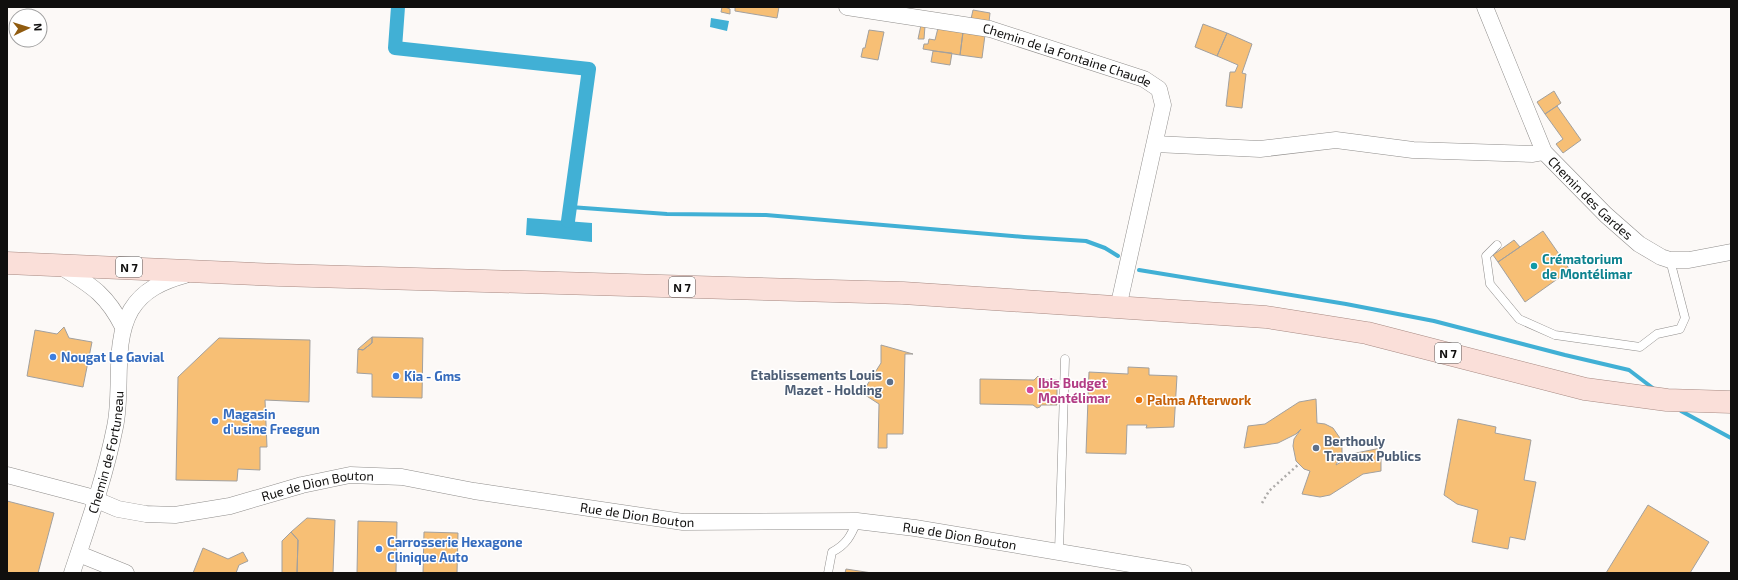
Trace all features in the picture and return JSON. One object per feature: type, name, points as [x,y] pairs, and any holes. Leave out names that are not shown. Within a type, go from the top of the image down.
[{"type":"main road","name":"N 7","points":[[7,262],[287,275],[903,293],[1266,317],[1367,333],[1586,389],[1667,400],[1731,402]]},
{"type":"street","name":"Chemin de la Fontaine Chaude","points":[[847,7],[990,29],[1144,79],[1159,89],[1163,105],[1118,308]]},
{"type":"street","name":"Chemin des Gardes","points":[[1486,7],[1544,152],[1606,215],[1634,240],[1661,257],[1670,260]]},
{"type":"street","points":[[1155,144],[1260,149],[1336,140],[1413,150],[1533,154],[1544,152]]},
{"type":"street","points":[[1670,260],[1689,260],[1731,252]]},
{"type":"street","points":[[58,264],[98,290],[116,313],[123,327]]},
{"type":"street","name":"Chemin de Fortuneau","points":[[72,573],[97,501],[116,425],[123,327],[131,310],[143,294],[167,280],[201,271]]},
{"type":"street","name":"Rue de Dion Bouton","points":[[7,475],[87,496],[118,510],[146,514],[176,515],[230,506],[302,485],[350,475],[402,477],[474,491],[683,522],[857,521],[915,528],[1184,573]]},
{"type":"street","points":[[79,554],[126,573]]},
{"type":"lane","points":[[1498,245],[1486,256],[1490,284],[1519,319],[1555,335],[1640,347],[1657,334],[1680,329],[1685,318],[1670,260]]},
{"type":"lane","points":[[1059,552],[1065,359]]},
{"type":"lane","points":[[828,573],[832,552],[842,547],[851,537],[857,521]]},
{"type":"path","points":[[1262,503],[1269,491],[1299,464]]},
{"type":"water","points":[[711,18],[729,21],[727,31],[710,27]]},
{"type":"water","points":[[527,218],[592,223],[592,242],[526,235]]},
{"type":"building","points":[[722,7],[730,9],[730,14],[721,12]]},
{"type":"building","points":[[735,7],[779,7],[777,18],[735,11]]},
{"type":"building","points":[[973,10],[990,13],[989,22],[971,19]]},
{"type":"building","points":[[1203,24],[1227,33],[1217,56],[1195,47]]},
{"type":"building","points":[[921,25],[925,26],[924,39],[918,39]]},
{"type":"building","points":[[938,28],[963,32],[960,55],[923,49],[924,44],[928,44],[929,39],[935,40]]},
{"type":"building","points":[[869,30],[884,32],[878,60],[861,57],[863,48],[865,48]]},
{"type":"building","points":[[963,32],[985,35],[982,58],[960,55]]},
{"type":"building","points":[[1227,33],[1252,44],[1242,73],[1246,74],[1242,108],[1226,106],[1230,72],[1235,72],[1238,65],[1217,56]]},
{"type":"building","points":[[933,51],[952,53],[950,65],[931,62]]},
{"type":"building","points":[[1554,91],[1561,103],[1545,114],[1537,102]]},
{"type":"building","points":[[1557,106],[1581,140],[1563,153],[1556,144],[1563,139],[1545,114]]},
{"type":"building","name":"Crématorium de Montélimar","points":[[1543,231],[1570,270],[1525,302],[1498,262]]},
{"type":"building","points":[[1514,240],[1520,247],[1498,262],[1493,255]]},
{"type":"building","points":[[64,327],[69,338],[92,342],[83,387],[27,376],[35,330],[57,334]]},
{"type":"building","points":[[372,337],[423,338],[422,398],[372,397],[372,374],[357,373],[358,349],[363,350],[372,343]]},
{"type":"building","points":[[372,337],[372,343],[363,350],[358,349]]},
{"type":"building","points":[[219,338],[310,340],[309,402],[265,400],[267,447],[260,447],[260,470],[238,469],[237,481],[176,480],[178,377]]},
{"type":"building","points":[[881,345],[913,354],[905,354],[903,434],[887,434],[887,448],[878,448],[879,404],[862,393],[881,363]]},
{"type":"building","points":[[1128,367],[1149,368],[1149,375],[1177,376],[1174,427],[1146,428],[1147,425],[1127,425],[1126,454],[1086,453],[1089,372],[1128,374]]},
{"type":"building","points":[[1038,376],[1041,380],[1057,380],[1057,405],[1041,405],[1037,408],[1033,405],[980,404],[980,379],[1034,380]]},
{"type":"building","points":[[1316,399],[1317,423],[1325,424],[1333,428],[1342,441],[1342,453],[1336,465],[1356,453],[1381,448],[1381,471],[1363,474],[1330,495],[1320,497],[1302,494],[1310,471],[1304,469],[1296,461],[1293,446],[1294,439],[1301,429],[1296,434],[1278,443],[1244,448],[1248,426],[1265,424],[1299,402]]},
{"type":"building","points":[[1458,419],[1496,427],[1495,433],[1531,440],[1524,480],[1536,482],[1525,540],[1510,537],[1508,549],[1472,542],[1478,510],[1457,504],[1444,495]]},
{"type":"building","points":[[7,501],[54,513],[38,573],[7,573]]},
{"type":"building","points":[[1648,505],[1709,542],[1690,573],[1606,573]]},
{"type":"building","points":[[307,518],[335,520],[333,573],[297,573],[298,540],[291,532]]},
{"type":"building","points":[[358,521],[397,522],[396,573],[357,573]]},
{"type":"building","points":[[291,532],[298,540],[297,573],[282,573],[282,541]]},
{"type":"building","points":[[424,532],[458,533],[457,573],[423,573]]},
{"type":"building","points":[[203,548],[228,559],[243,552],[248,561],[239,565],[236,573],[193,573]]},
{"type":"building","points":[[846,569],[872,573],[845,573]]},
{"type":"waterway","points":[[398,7],[395,48],[589,69],[568,221]]},
{"type":"waterway","points":[[570,207],[667,214],[766,215],[1086,241],[1105,248],[1118,256]]},
{"type":"waterway","points":[[1139,270],[1346,304],[1434,321],[1629,370],[1654,389]]},
{"type":"waterway","points":[[1681,411],[1731,438]]},
{"type":"place","name":"Crématorium de Montélimar","points":[[1534,266]]},
{"type":"place","name":"Nougat Le Gavial","points":[[53,357]]},
{"type":"place","name":"Kia - Gms","points":[[396,376]]},
{"type":"place","name":"Etablissements Louis Mazet - Holding","points":[[890,382]]},
{"type":"place","name":"Ibis Budget Montélimar","points":[[1030,390]]},
{"type":"place","name":"Palma Afterwork","points":[[1139,400]]},
{"type":"place","name":"Magasin d'usine Freegun","points":[[215,421]]},
{"type":"place","name":"Berthouly Travaux Publics","points":[[1316,448]]},
{"type":"place","name":"Carrosserie Hexagone Clinique Auto","points":[[379,549]]}]
